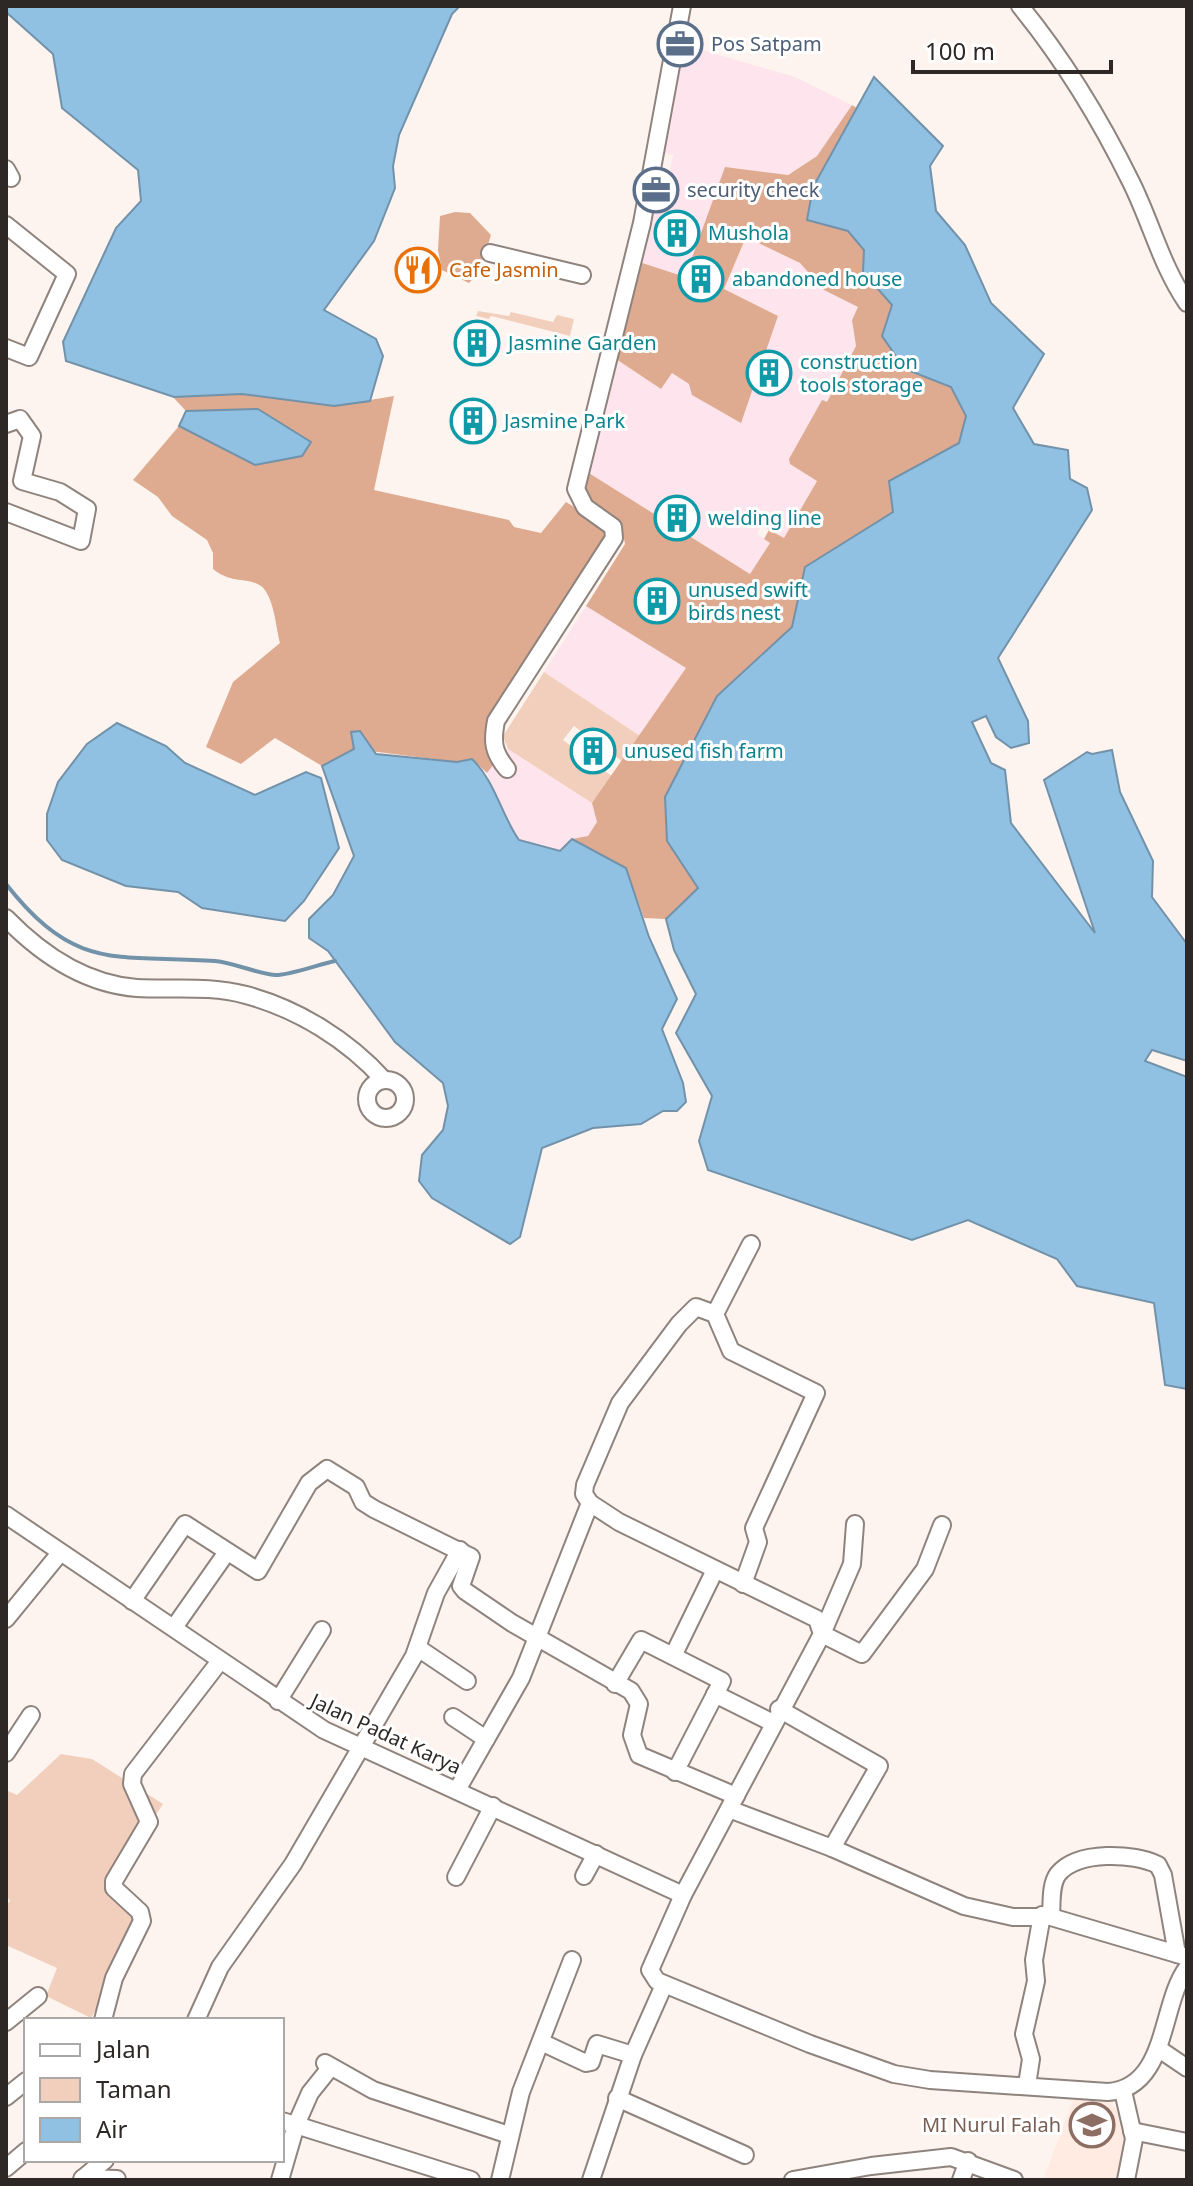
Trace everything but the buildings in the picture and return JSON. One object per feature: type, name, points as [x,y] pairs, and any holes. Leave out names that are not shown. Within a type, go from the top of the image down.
[{"type":"street","points":[[507,769],[496,756],[492,741],[496,721],[614,538],[613,527],[585,507],[576,489],[642,223],[682,6]]},
{"type":"street","points":[[1020,6],[1077,82],[1131,181],[1158,252],[1187,303]]},
{"type":"street","points":[[6,225],[67,274],[29,357],[6,348]]},
{"type":"street","points":[[490,253],[582,275]]},
{"type":"street","points":[[6,424],[20,419],[32,436],[22,481],[60,492],[87,509],[81,541],[6,512]]},
{"type":"street","points":[[6,918],[56,961],[96,980],[135,988],[199,988],[244,995],[286,1009],[323,1029],[384,1080]]},
{"type":"street","points":[[715,1314],[751,1244]]},
{"type":"street","points":[[743,1584],[758,1542],[754,1528],[817,1396],[731,1351],[715,1314],[696,1307],[690,1310],[620,1403],[585,1485],[584,1494],[590,1503],[619,1522],[743,1584],[817,1619],[822,1634],[862,1654],[925,1569],[942,1525]]},
{"type":"street","points":[[132,1601],[185,1524],[258,1571],[309,1483],[327,1469],[356,1487],[363,1502],[374,1509],[471,1557],[461,1586],[465,1591],[631,1691],[639,1704],[632,1735],[635,1750],[644,1759],[733,1803],[964,1906],[1013,1917],[1047,1916],[1184,1960]]},
{"type":"street","points":[[457,1790],[521,1678],[590,1503]]},
{"type":"street","name":"Jalan Padat Karya","points":[[6,1515],[132,1601],[175,1626],[278,1701],[359,1747],[683,1895]]},
{"type":"street","points":[[855,1524],[852,1564],[822,1634],[683,1895],[650,1970],[664,1985],[894,2074],[930,2080],[1123,2091],[1139,2077],[1159,2049],[1184,1960],[1158,1865],[1143,1858],[1103,1856],[1067,1866],[1053,1885],[1034,1960],[1036,1981],[1024,2034],[1031,2059],[1027,2085]]},
{"type":"street","points":[[197,2018],[220,1967],[293,1864],[418,1648],[436,1593],[460,1550]]},
{"type":"street","points":[[175,1626],[227,1552]]},
{"type":"street","points":[[6,1619],[60,1553]]},
{"type":"street","points":[[673,1656],[715,1570]]},
{"type":"street","points":[[278,1701],[322,1630]]},
{"type":"street","points":[[615,1684],[641,1640],[722,1681],[675,1772]]},
{"type":"street","points":[[418,1648],[467,1681]]},
{"type":"street","points":[[104,2018],[114,1978],[142,1921],[140,1912],[114,1888],[114,1881],[149,1822],[132,1784],[133,1774],[220,1661]]},
{"type":"street","points":[[715,1694],[776,1716],[879,1766],[832,1848]]},
{"type":"street","points":[[6,1753],[31,1715]]},
{"type":"street","points":[[453,1717],[486,1739]]},
{"type":"street","points":[[456,1877],[493,1806]]},
{"type":"street","points":[[584,1876],[596,1854]]},
{"type":"street","points":[[500,2180],[521,2092],[572,1960]]},
{"type":"street","points":[[591,2180],[633,2055],[664,1985]]},
{"type":"street","points":[[6,2022],[38,1996]]},
{"type":"street","points":[[541,2042],[586,2063],[591,2062],[597,2044],[633,2055]]},
{"type":"street","points":[[1159,2049],[1187,2068]]},
{"type":"street","points":[[284,2155],[289,2123],[327,2065],[373,2090],[509,2135]]},
{"type":"street","points":[[6,2097],[24,2083]]},
{"type":"street","points":[[1123,2091],[1132,2131],[1126,2180]]},
{"type":"street","points":[[617,2098],[745,2155]]},
{"type":"street","points":[[289,2123],[471,2180]]},
{"type":"street","points":[[1132,2131],[1187,2142]]},
{"type":"street","points":[[14,2180],[6,2169],[24,2153]]},
{"type":"street","points":[[793,2180],[869,2173],[951,2157],[1014,2180]]},
{"type":"street","points":[[961,2180],[968,2161]]},
{"type":"street","points":[[82,2179],[103,2162]]},
{"type":"street","points":[[82,2179],[117,2179]]},
{"type":"shaded area","points":[[685,45],[795,77],[852,105],[817,156],[706,225],[685,278],[636,261],[652,178],[668,180],[673,155],[657,151]]},
{"type":"shaded area","points":[[852,105],[857,108],[813,187],[864,250],[863,272],[892,305],[905,369],[951,387],[966,415],[959,443],[889,481],[894,512],[805,567],[792,627],[717,696],[667,841],[698,888],[666,919],[644,918],[626,868],[572,839],[588,836],[597,822],[592,803],[686,668],[586,606],[625,544],[621,523],[588,500],[580,490],[584,470],[750,574],[770,543],[764,539],[769,530],[784,538],[817,481],[790,464],[789,459],[822,400],[827,402],[856,346],[852,320],[858,307],[824,290],[800,263],[746,237],[724,289],[778,316],[741,423],[692,395],[689,384],[672,373],[661,389],[613,357],[636,261],[685,277],[725,167],[788,175],[817,156]]},
{"type":"shaded area","points":[[455,212],[470,213],[491,235],[480,271],[469,283],[442,270],[438,250],[440,216]]},
{"type":"shaded area","points":[[746,237],[800,263],[824,290],[858,307],[852,320],[856,346],[827,403],[822,401],[810,424],[817,480],[784,539],[761,526],[757,534],[770,543],[750,574],[584,470],[613,357],[661,389],[672,373],[689,384],[778,316],[724,289]]},
{"type":"shaded area","points":[[242,394],[334,406],[394,396],[374,490],[509,520],[514,527],[541,533],[566,502],[608,528],[609,537],[489,723],[486,742],[493,765],[487,773],[472,759],[457,762],[354,749],[322,766],[275,738],[241,764],[206,747],[233,682],[280,643],[272,604],[261,586],[226,577],[213,569],[213,553],[207,540],[172,516],[158,497],[133,480],[179,426],[255,465],[311,442],[258,409],[186,411],[172,396]]},
{"type":"shaded area","points":[[586,606],[686,668],[640,736],[544,672]]},
{"type":"shaded area","points":[[508,749],[592,803],[597,822],[588,837],[572,839],[560,851],[519,840],[503,816],[487,773],[499,753]]},
{"type":"shaded area","name":"MI Nurul Falah","points":[[1075,2095],[1108,2099],[1117,2110],[1126,2140],[1118,2180],[1043,2180]]},
{"type":"green space","points":[[478,311],[509,316],[511,312],[553,322],[557,315],[574,319],[570,336],[491,316],[489,319],[476,316]]},
{"type":"green space","points":[[544,672],[640,736],[623,762],[574,726],[563,740],[613,777],[592,803],[508,749],[503,736]]},
{"type":"green space","points":[[61,1754],[92,1759],[163,1804],[109,1885],[145,1923],[91,2018],[46,1996],[57,1968],[6,1945],[6,1906],[10,1901],[6,1895],[6,1790],[17,1795]]},
{"type":"water","points":[[6,6],[460,6],[452,14],[399,135],[393,166],[395,188],[374,241],[324,310],[376,339],[383,356],[370,401],[334,406],[242,394],[174,397],[66,361],[63,342],[116,228],[141,201],[138,170],[62,108],[53,54],[6,12]]},
{"type":"water","points":[[874,77],[943,146],[930,166],[936,211],[965,245],[991,303],[1044,354],[1013,408],[1034,444],[1068,450],[1070,479],[1087,488],[1092,510],[998,658],[1028,721],[1029,743],[1011,748],[996,737],[986,716],[972,722],[991,763],[1005,770],[1011,823],[1095,933],[1044,780],[1087,752],[1112,750],[1120,792],[1153,861],[1152,897],[1187,944],[1187,1061],[1152,1050],[1145,1061],[1187,1077],[1187,1389],[1165,1385],[1154,1303],[1077,1286],[1057,1259],[968,1220],[912,1240],[708,1170],[699,1141],[712,1096],[676,1033],[696,994],[674,950],[666,919],[698,888],[667,841],[665,797],[717,696],[792,627],[805,567],[893,512],[889,481],[959,443],[966,416],[951,387],[905,369],[882,336],[892,305],[863,272],[864,250],[848,231],[807,220],[813,187]]},
{"type":"water","points":[[258,409],[311,442],[302,456],[255,465],[179,426],[186,411]]},
{"type":"water","points":[[117,723],[166,746],[185,763],[255,795],[306,772],[321,778],[339,848],[304,901],[285,921],[202,908],[178,892],[126,886],[62,860],[47,840],[47,814],[58,782],[87,744]]},
{"type":"water","points":[[360,731],[376,754],[457,762],[472,759],[487,777],[519,840],[560,851],[572,839],[626,868],[649,937],[677,999],[662,1029],[683,1083],[686,1102],[677,1111],[663,1111],[641,1124],[593,1128],[542,1148],[520,1237],[510,1244],[432,1198],[419,1181],[422,1155],[443,1130],[448,1106],[443,1083],[395,1042],[328,951],[309,938],[309,919],[333,895],[354,856],[322,766],[354,749],[351,732]]},
{"type":"waterway","points":[[6,884],[31,913],[54,933],[77,946],[100,953],[215,961],[275,975],[335,961]]},
{"type":"place","name":"Pos Satpam","points":[[680,44]]},
{"type":"place","name":"security check","points":[[656,190]]},
{"type":"place","name":"Mushola","points":[[677,233]]},
{"type":"place","name":"Cafe Jasmin","points":[[418,270]]},
{"type":"place","name":"abandoned house","points":[[701,279]]},
{"type":"place","name":"Jasmine Garden","points":[[477,343]]},
{"type":"place","name":"construction tools storage","points":[[769,373]]},
{"type":"place","name":"Jasmine Park","points":[[473,421]]},
{"type":"place","name":"welding line","points":[[677,518]]},
{"type":"place","name":"unused swift birds nest","points":[[657,601]]},
{"type":"place","name":"unused fish farm","points":[[593,751]]},
{"type":"place","name":"MI Nurul Falah","points":[[1092,2125]]}]
